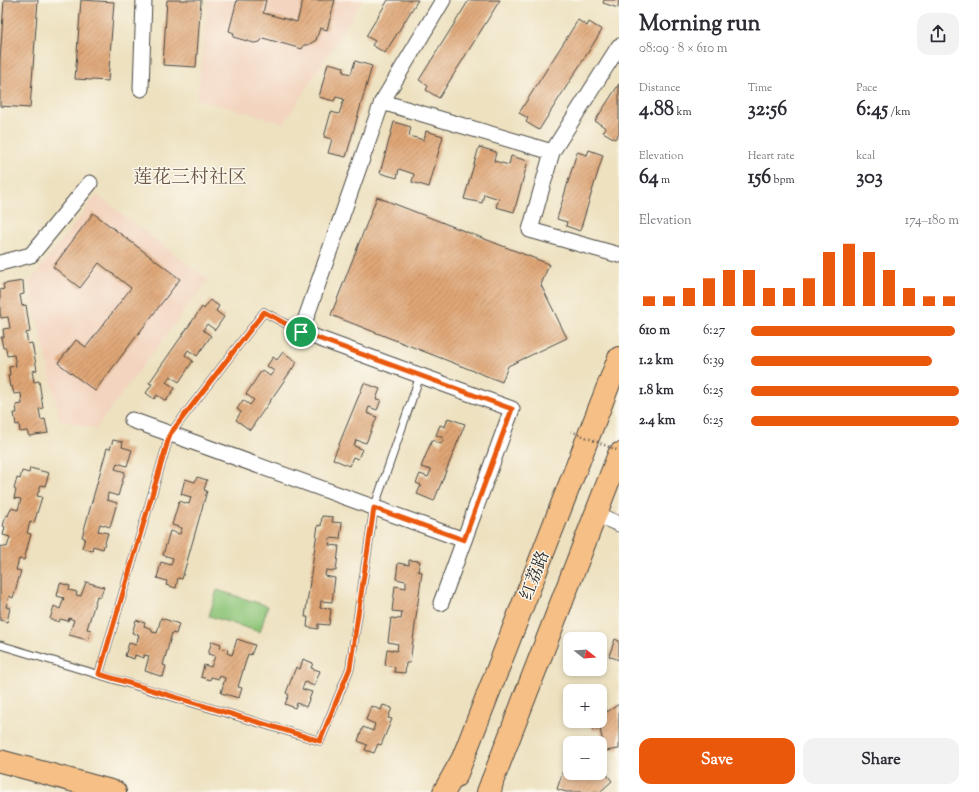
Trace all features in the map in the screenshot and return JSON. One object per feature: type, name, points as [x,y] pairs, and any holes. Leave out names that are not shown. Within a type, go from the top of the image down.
[{"type":"main road","name":"红荔路","points":[[450,792],[619,358]]},
{"type":"main road","name":"红荔路","points":[[490,789],[619,454]]},
{"type":"main road","points":[[444,792],[463,758]]},
{"type":"main road","points":[[0,761],[115,792]]},
{"type":"street","points":[[141,89],[144,0]]},
{"type":"street","points":[[441,603],[512,409],[301,332],[382,102],[443,0]]},
{"type":"street","points":[[619,46],[552,152],[530,230],[619,255]]},
{"type":"street","points":[[382,102],[552,152]]},
{"type":"street","points":[[0,263],[31,255],[90,183]]},
{"type":"street","points":[[132,420],[464,540]]},
{"type":"street","points":[[595,514],[619,524]]},
{"type":"lane","points":[[99,674],[170,434],[264,312],[301,332]]},
{"type":"lane","points":[[0,645],[320,741],[350,668],[374,508],[420,376]]},
{"type":"path","points":[[571,431],[619,450]]},
{"type":"shaded area","points":[[208,0],[363,0],[284,123],[197,99]]},
{"type":"shaded area","points":[[97,195],[208,280],[95,429],[60,420],[29,283]]},
{"type":"green space","points":[[217,590],[268,606],[260,632],[209,616]]},
{"type":"building","points":[[4,0],[38,0],[30,108],[0,106],[0,60]]},
{"type":"building","points":[[81,0],[114,2],[108,81],[75,79]]},
{"type":"building","points":[[167,0],[201,0],[196,67],[163,65]]},
{"type":"building","points":[[237,0],[266,0],[263,13],[297,22],[303,0],[335,0],[327,30],[320,28],[316,40],[308,45],[304,45],[302,49],[263,38],[260,42],[254,43],[233,37],[234,33],[229,31]]},
{"type":"building","points":[[388,0],[418,0],[385,53],[372,45],[375,41],[366,36]]},
{"type":"building","points":[[469,0],[500,0],[439,98],[426,90],[428,86],[419,80]]},
{"type":"building","points":[[604,0],[619,0],[618,8],[603,3]]},
{"type":"building","points":[[578,20],[587,26],[589,22],[602,30],[539,130],[526,122],[528,118],[519,113]]},
{"type":"building","points":[[355,61],[372,66],[346,157],[328,153],[332,139],[324,137],[331,112],[339,114],[344,99],[336,97],[334,101],[319,97],[328,63],[344,67],[343,72],[351,74]]},
{"type":"building","points":[[619,84],[619,133],[615,139],[603,132],[606,128],[595,121]]},
{"type":"building","points":[[394,122],[411,127],[409,136],[424,140],[426,131],[443,136],[429,187],[412,182],[414,174],[399,169],[397,178],[380,173]]},
{"type":"building","points":[[479,147],[496,152],[494,161],[509,165],[511,156],[528,161],[514,212],[496,207],[499,199],[484,194],[482,203],[464,199]]},
{"type":"building","points":[[589,150],[603,155],[580,231],[566,226],[567,222],[557,219],[577,152],[587,155]]},
{"type":"building","points":[[377,197],[549,264],[541,285],[567,338],[508,366],[502,382],[331,315]]},
{"type":"building","points":[[93,213],[180,279],[95,391],[58,363],[76,340],[86,347],[131,288],[99,263],[80,288],[53,267]]},
{"type":"building","points":[[23,281],[24,294],[20,295],[22,306],[26,305],[30,332],[26,333],[28,344],[32,343],[37,370],[32,371],[34,382],[39,381],[43,408],[39,409],[41,420],[45,419],[48,433],[29,436],[27,431],[20,432],[19,424],[16,425],[14,413],[17,413],[16,405],[22,404],[21,393],[14,394],[12,386],[10,387],[8,375],[10,375],[9,367],[16,366],[14,355],[7,356],[6,348],[3,348],[1,337],[4,337],[3,329],[10,328],[8,317],[1,318],[0,312],[0,290],[4,289],[3,284]]},
{"type":"building","points":[[210,300],[219,306],[216,311],[224,317],[215,330],[207,324],[203,330],[211,336],[197,356],[188,350],[185,355],[193,361],[179,382],[170,376],[166,382],[175,388],[166,401],[157,395],[154,399],[146,393],[152,384],[149,383],[202,307],[204,309]]},
{"type":"building","points":[[283,352],[297,362],[250,430],[236,420],[241,412],[237,409],[243,400],[250,405],[254,400],[246,394],[262,370],[270,376],[274,371],[267,366],[273,357],[277,360]]},
{"type":"building","points":[[364,383],[380,389],[376,399],[381,400],[377,410],[369,407],[367,413],[377,417],[366,443],[356,440],[354,446],[362,449],[358,459],[353,457],[349,466],[333,459]]},
{"type":"building","points":[[448,418],[465,424],[434,501],[417,494],[421,485],[416,483],[420,474],[428,477],[431,470],[421,467],[432,440],[441,444],[444,438],[436,435],[440,425],[445,427]]},
{"type":"building","points":[[113,440],[123,442],[122,447],[132,450],[127,466],[117,463],[115,469],[125,472],[118,496],[108,493],[107,500],[117,503],[110,527],[100,524],[98,531],[108,533],[103,549],[93,546],[92,551],[82,548],[85,538],[82,537],[107,448],[110,449]]},
{"type":"building","points":[[30,468],[49,473],[45,486],[41,485],[37,496],[42,497],[34,523],[30,522],[27,533],[31,534],[24,560],[19,559],[16,570],[21,571],[13,598],[9,596],[6,607],[10,608],[7,622],[0,620],[0,546],[7,547],[10,537],[3,535],[5,527],[3,526],[6,515],[8,516],[11,508],[18,510],[21,499],[14,498],[16,490],[14,489],[17,478],[20,479],[22,471],[29,473]]},
{"type":"building","points":[[197,477],[207,480],[204,490],[207,491],[182,579],[178,578],[176,588],[166,585],[167,581],[157,578],[161,562],[171,565],[173,558],[163,555],[170,531],[180,534],[182,528],[172,525],[179,501],[189,504],[191,497],[181,494],[185,479],[195,482]]},
{"type":"building","points":[[322,516],[333,517],[332,522],[342,523],[340,539],[330,538],[329,545],[339,546],[336,571],[326,570],[325,576],[335,578],[332,602],[321,601],[320,608],[331,609],[329,625],[318,624],[318,629],[307,627],[308,617],[305,617],[318,525],[321,526]]},
{"type":"building","points":[[409,560],[420,561],[418,571],[422,572],[410,663],[406,663],[405,673],[394,672],[395,667],[385,665],[387,649],[397,651],[398,644],[388,642],[391,618],[401,619],[402,612],[392,611],[395,586],[406,588],[406,581],[396,579],[398,563],[409,565]]},
{"type":"building","points":[[86,582],[104,587],[100,597],[97,596],[87,629],[91,630],[88,640],[69,635],[74,620],[69,618],[68,621],[60,619],[59,622],[50,619],[54,606],[60,609],[64,598],[57,596],[60,583],[70,586],[69,590],[77,592],[76,595],[81,596]]},
{"type":"building","points":[[161,618],[179,624],[176,634],[172,633],[163,665],[166,666],[163,677],[145,671],[149,656],[144,655],[144,658],[135,655],[134,659],[125,656],[129,643],[136,645],[139,635],[132,633],[136,620],[145,623],[144,626],[152,629],[152,632],[157,633]]},
{"type":"building","points":[[237,639],[255,645],[251,655],[248,654],[238,687],[242,688],[239,698],[221,693],[225,678],[220,676],[219,679],[211,677],[210,680],[201,677],[204,665],[211,667],[215,656],[208,654],[212,641],[221,644],[220,648],[228,650],[227,653],[232,655]]},
{"type":"building","points":[[615,639],[619,641],[619,660],[609,656]]},
{"type":"building","points":[[303,659],[313,663],[311,668],[320,671],[314,686],[305,682],[302,689],[312,692],[306,707],[297,703],[295,708],[285,704],[289,695],[286,693],[296,667],[300,669]]},
{"type":"building","points":[[619,704],[619,749],[607,751],[607,736],[602,736],[600,729],[593,731],[592,728],[607,728],[607,712]]},
{"type":"building","points":[[383,705],[392,708],[388,718],[392,719],[381,745],[378,744],[374,753],[365,750],[367,745],[358,741],[363,727],[373,731],[375,724],[366,720],[371,706],[381,710]]},
{"type":"building","points":[[563,771],[563,780],[607,780],[607,775],[612,781],[600,792],[566,792],[557,789]]},
{"type":"district","name":"莲花三村社区","points":[[190,176]]},
{"type":"route","points":[[264,312],[301,332],[512,409],[464,540],[374,508],[350,668],[320,741],[99,674],[170,434],[264,312]]}]
